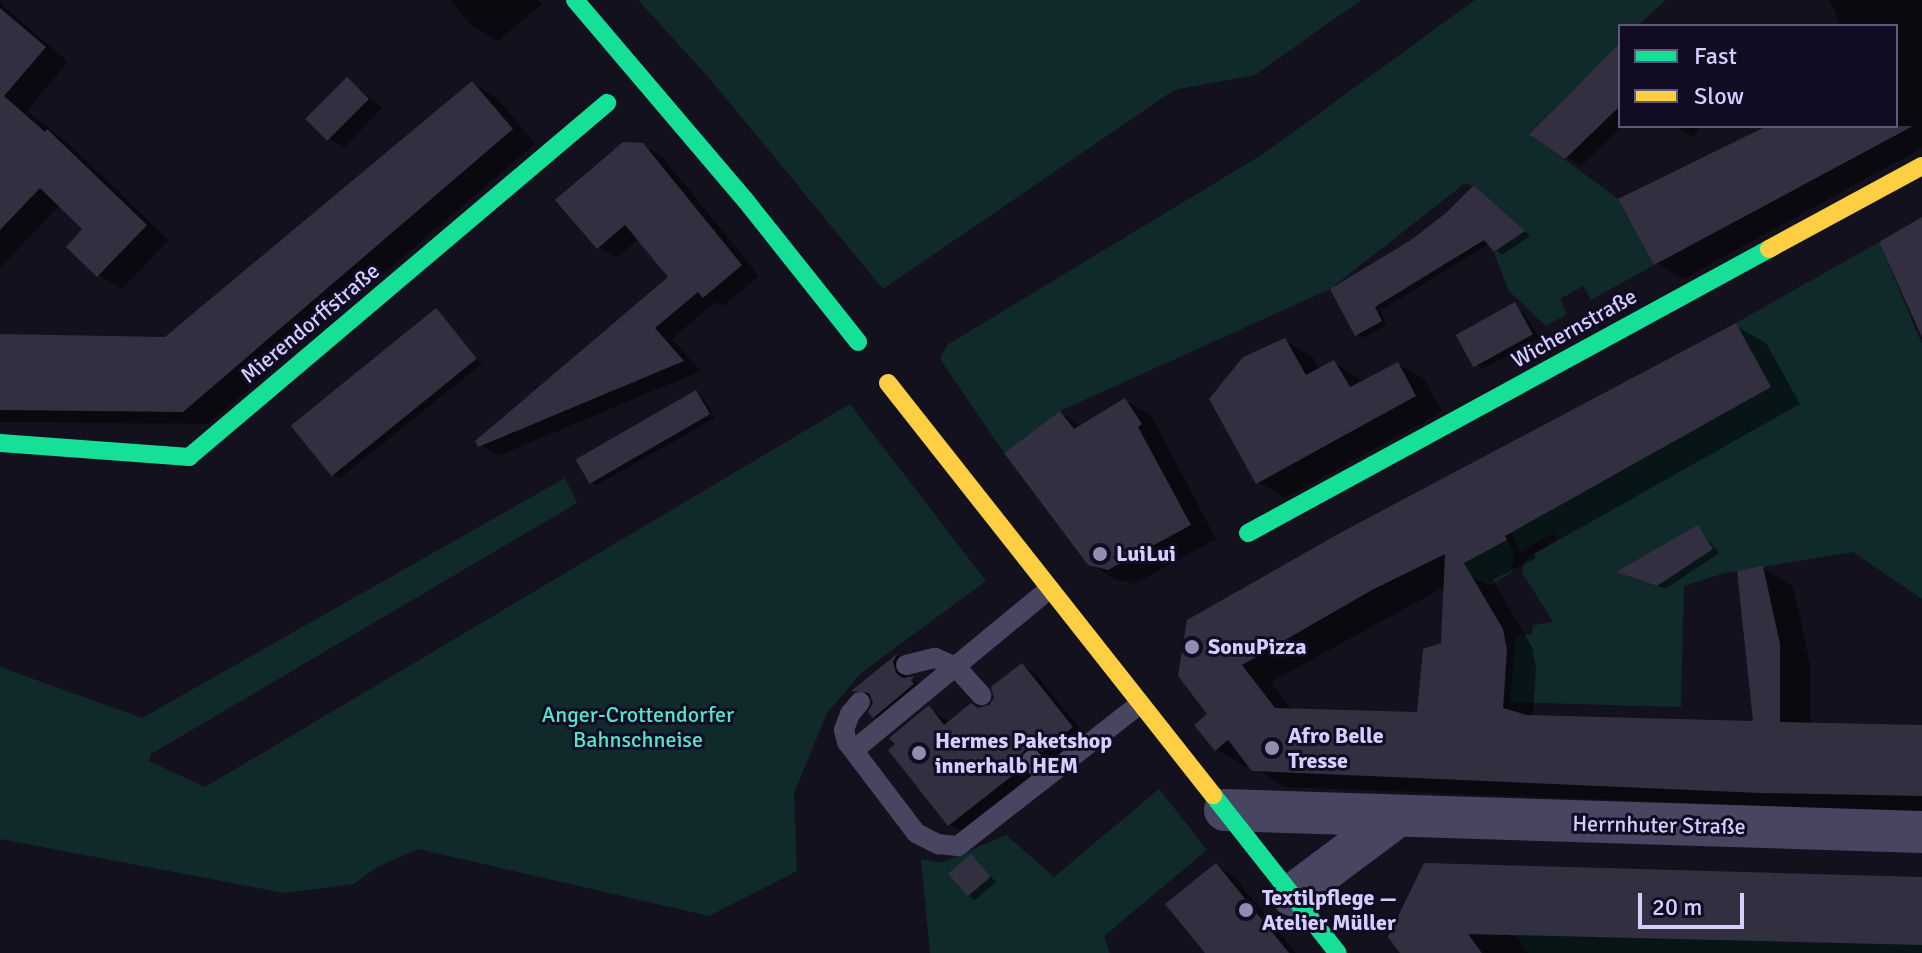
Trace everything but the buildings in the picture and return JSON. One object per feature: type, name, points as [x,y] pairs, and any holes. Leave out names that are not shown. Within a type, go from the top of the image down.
[{"type":"street","points":[[575,0],[746,201],[858,342]]},
{"type":"street","name":"Mierendorffstraße","points":[[0,443],[189,457],[607,103]]},
{"type":"street","name":"Wichernstraße","points":[[1248,533],[1922,166]]},
{"type":"street","points":[[888,383],[1338,953]]},
{"type":"street","name":"Herrnhuter Straße","points":[[1225,810],[1395,818],[1922,832]]},
{"type":"street","points":[[1304,911],[1395,818]]},
{"type":"lane","points":[[854,750],[1049,589]]},
{"type":"lane","points":[[906,665],[935,658],[956,667],[981,695]]},
{"type":"lane","points":[[860,702],[850,714],[844,730],[847,742],[916,833],[938,844],[958,846],[1140,704]]},
{"type":"lane","points":[[1032,760],[1045,777]]},
{"type":"green space","points":[[638,0],[1361,0],[1255,75],[1174,90],[883,289],[711,80]]},
{"type":"green space","points":[[1475,0],[1666,0],[1639,24],[1618,24],[1618,45],[1529,133],[1618,199],[1654,265],[1591,300],[1583,286],[1560,299],[1567,314],[1546,326],[1509,291],[1494,253],[1525,231],[1474,185],[1464,184],[1330,289],[1060,411],[1004,453],[940,359],[947,345],[1263,154]]},
{"type":"green space","points":[[1879,242],[1922,344],[1922,599],[1853,552],[1725,573],[1684,586],[1681,707],[1510,702],[1516,635],[1532,635],[1533,625],[1553,622],[1522,572],[1526,559],[1557,539],[1553,533],[1521,552],[1509,529],[1770,386],[1736,323]]},
{"type":"green space","name":"Anger-Crottendorfer Bahnschneise","points":[[850,404],[986,581],[861,673],[827,713],[794,793],[797,871],[709,916],[418,849],[377,867],[354,884],[285,893],[0,839],[0,667],[142,718],[565,478],[577,503],[151,754],[149,761],[205,787]]},
{"type":"green space","points":[[1477,538],[1485,552],[1507,540],[1513,552],[1513,571],[1491,585],[1473,578],[1457,549]]},
{"type":"green space","points":[[1159,789],[1207,850],[1104,936],[1110,953],[930,953],[921,859],[941,863],[1006,835],[1054,877]]},
{"type":"green space","points":[[1515,934],[1922,945],[1922,953],[1528,953]]},
{"type":"traffic: fast","points":[[575,0],[746,201],[858,342]]},
{"type":"traffic: fast","points":[[0,443],[189,457],[607,103]]},
{"type":"traffic: fast","points":[[1248,533],[1769,249]]},
{"type":"traffic: fast","points":[[1213,795],[1338,953]]},
{"type":"traffic: slow","points":[[1769,249],[1922,166]]},
{"type":"traffic: slow","points":[[888,383],[1213,795]]},
{"type":"place","name":"LuiLui","points":[[1100,554]]},
{"type":"place","name":"SonuPizza","points":[[1192,647]]},
{"type":"place","name":"Afro Belle Tresse","points":[[1272,748]]},
{"type":"place","name":"Hermes Paketshop innerhalb HEM","points":[[919,753]]},
{"type":"place","name":"Textilpflege — Atelier Müller","points":[[1246,910]]}]
